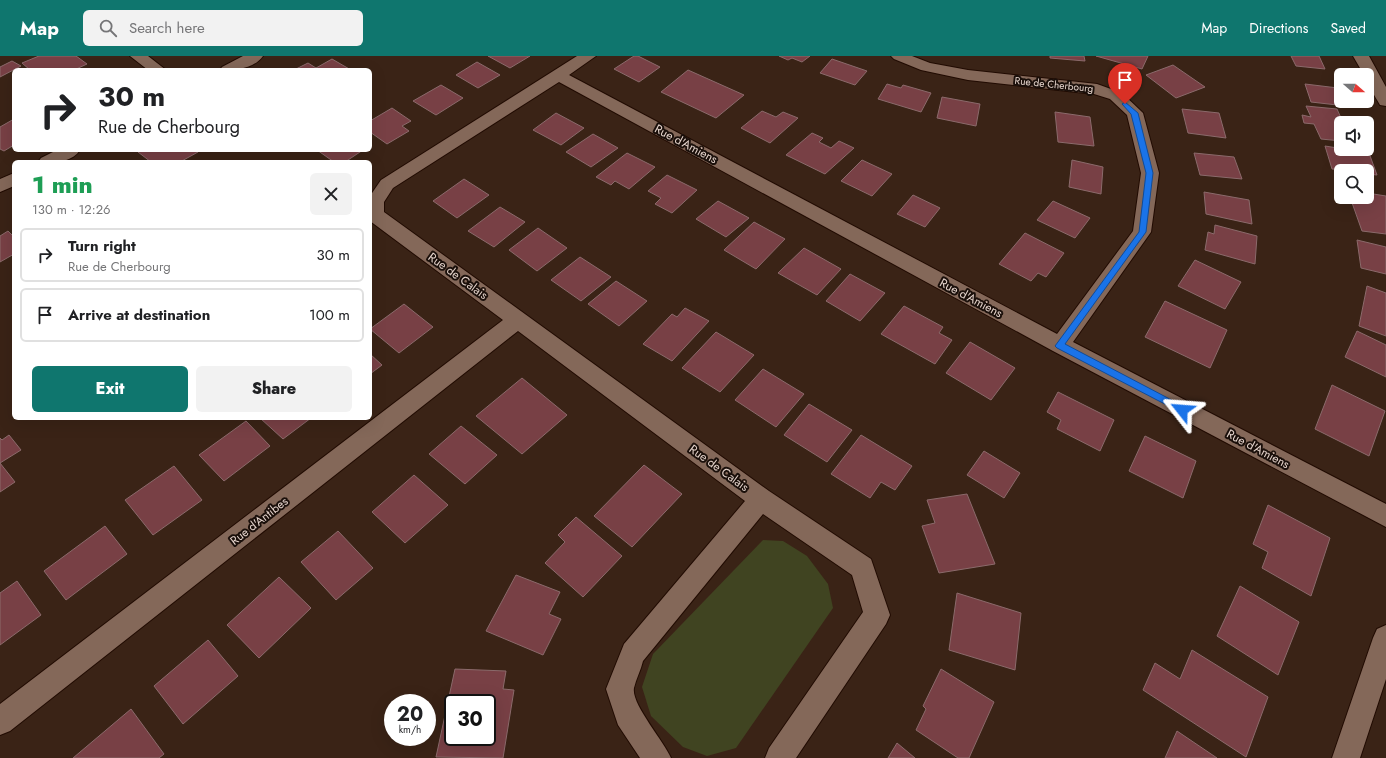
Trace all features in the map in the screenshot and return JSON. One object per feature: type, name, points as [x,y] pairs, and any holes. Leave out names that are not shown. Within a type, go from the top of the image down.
[{"type":"street","points":[[138,56],[155,68]]},
{"type":"street","points":[[232,68],[255,56]]},
{"type":"street","name":"Rue de Calais","points":[[588,56],[387,184],[375,202],[376,215],[761,499],[862,567],[877,615],[779,758]]},
{"type":"street","name":"Rue de Cherbourg","points":[[899,56],[926,67],[968,75],[1097,89],[1116,96],[1134,113],[1150,173],[1142,232],[1060,346]]},
{"type":"street","points":[[1361,56],[1386,101]]},
{"type":"street","name":"Rue d'Amiens","points":[[558,76],[1060,346],[1386,516]]},
{"type":"street","points":[[51,160],[67,152]]},
{"type":"street","points":[[0,186],[12,180]]},
{"type":"street","name":"Rue d'Antibes","points":[[0,721],[518,320]]},
{"type":"street","name":"Rue de Calais","points":[[657,758],[628,715],[620,689],[633,653],[761,499]]},
{"type":"street","points":[[1346,758],[1386,638]]},
{"type":"green space","points":[[763,540],[783,541],[807,556],[828,584],[833,608],[736,748],[707,756],[683,747],[651,716],[642,687],[653,654]]},
{"type":"building","points":[[39,56],[76,56],[87,64],[78,68],[28,68],[22,63]]},
{"type":"building","points":[[488,56],[530,56],[510,68]]},
{"type":"building","points":[[634,56],[638,56],[660,67],[639,82],[614,69]]},
{"type":"building","points":[[779,56],[810,56],[802,62],[792,58],[788,60]]},
{"type":"building","points":[[1050,56],[1084,56],[1085,61],[1050,58]]},
{"type":"building","points":[[1096,56],[1148,56],[1142,69]]},
{"type":"building","points":[[1291,56],[1319,56],[1325,69],[1296,66]]},
{"type":"building","points":[[332,59],[348,68],[316,68]]},
{"type":"building","points":[[832,59],[867,71],[855,85],[820,73]]},
{"type":"building","points":[[12,61],[21,66],[12,68],[12,71],[0,77],[0,67]]},
{"type":"building","points":[[477,62],[500,75],[478,88],[456,75]]},
{"type":"building","points":[[308,63],[316,68],[298,68]]},
{"type":"building","points":[[1173,65],[1205,87],[1176,98],[1146,75]]},
{"type":"building","points":[[688,70],[744,95],[716,118],[661,92]]},
{"type":"building","points":[[887,84],[901,88],[903,85],[931,93],[921,112],[878,99]]},
{"type":"building","points":[[1305,84],[1334,88],[1334,105],[1311,102]]},
{"type":"building","points":[[441,85],[463,98],[436,115],[413,101]]},
{"type":"building","points":[[942,97],[980,104],[976,126],[937,118]]},
{"type":"building","points":[[1306,106],[1337,109],[1340,116],[1334,116],[1334,140],[1321,139],[1314,124],[1304,123],[1302,115],[1311,117]]},
{"type":"building","points":[[392,108],[411,121],[402,126],[409,131],[387,144],[372,133],[372,120]]},
{"type":"building","points":[[1182,109],[1219,113],[1226,138],[1188,133]]},
{"type":"building","points":[[762,111],[776,117],[783,112],[798,118],[770,143],[741,128]]},
{"type":"building","points":[[1055,112],[1090,117],[1094,146],[1058,142]]},
{"type":"building","points":[[556,113],[584,128],[561,145],[533,130]]},
{"type":"building","points":[[12,120],[12,146],[4,151],[0,149],[0,127]]},
{"type":"building","points":[[812,133],[823,138],[819,142],[831,148],[839,141],[854,148],[825,174],[786,155]]},
{"type":"building","points":[[593,134],[618,148],[591,167],[566,152]]},
{"type":"building","points":[[1325,146],[1334,147],[1334,156],[1370,156],[1373,164],[1334,164],[1334,169],[1332,169]]},
{"type":"building","points":[[138,152],[198,152],[184,160],[148,160]]},
{"type":"building","points":[[320,152],[360,152],[348,160],[331,160]]},
{"type":"building","points":[[627,153],[655,167],[629,189],[615,181],[611,185],[596,177]]},
{"type":"building","points":[[1194,153],[1234,157],[1242,179],[1200,175]]},
{"type":"building","points":[[862,160],[892,174],[872,196],[841,181]]},
{"type":"building","points":[[1072,160],[1103,167],[1101,194],[1069,187]]},
{"type":"building","points":[[1374,167],[1377,175],[1374,175]]},
{"type":"building","points":[[667,175],[697,190],[672,213],[655,204],[661,198],[648,191]]},
{"type":"building","points":[[464,179],[489,195],[457,218],[433,201]]},
{"type":"building","points":[[1204,192],[1249,200],[1252,224],[1206,214]]},
{"type":"building","points":[[1374,194],[1386,196],[1386,234],[1362,231],[1352,204],[1374,204]]},
{"type":"building","points":[[913,195],[940,208],[925,227],[897,214]]},
{"type":"building","points":[[718,201],[749,218],[726,237],[696,219]]},
{"type":"building","points":[[1053,201],[1090,218],[1075,238],[1037,220]]},
{"type":"building","points":[[500,207],[525,222],[494,247],[468,231]]},
{"type":"building","points":[[754,222],[785,239],[756,269],[724,250]]},
{"type":"building","points":[[1215,225],[1257,236],[1255,264],[1205,250],[1208,232],[1214,234]]},
{"type":"building","points":[[538,228],[567,248],[537,271],[509,250]]},
{"type":"building","points":[[8,231],[12,235],[12,255],[0,262],[0,236]]},
{"type":"building","points":[[1025,233],[1064,253],[1046,277],[1038,273],[1031,281],[999,264]]},
{"type":"building","points":[[1357,240],[1386,247],[1386,274],[1361,268]]},
{"type":"building","points":[[804,248],[841,269],[817,295],[778,273]]},
{"type":"building","points":[[580,257],[611,277],[581,301],[551,280]]},
{"type":"building","points":[[1195,260],[1241,282],[1225,309],[1178,286]]},
{"type":"building","points":[[850,274],[885,293],[860,321],[826,301]]},
{"type":"building","points":[[616,281],[647,301],[619,326],[588,304]]},
{"type":"building","points":[[1367,286],[1386,293],[1386,336],[1359,326]]},
{"type":"building","points":[[1165,301],[1227,330],[1210,368],[1145,337]]},
{"type":"building","points":[[404,304],[433,327],[399,353],[372,331],[372,328]]},
{"type":"building","points":[[904,306],[943,327],[939,333],[952,340],[935,364],[881,334]]},
{"type":"building","points":[[685,308],[709,321],[672,361],[643,344],[672,314],[677,317]]},
{"type":"building","points":[[1357,331],[1386,345],[1386,377],[1345,357]]},
{"type":"building","points":[[716,332],[754,355],[720,392],[682,368]]},
{"type":"building","points":[[970,342],[1015,368],[991,400],[946,373]]},
{"type":"building","points":[[372,356],[382,365],[372,372]]},
{"type":"building","points":[[763,369],[804,394],[776,427],[735,400]]},
{"type":"building","points":[[522,378],[567,415],[522,454],[476,416]]},
{"type":"building","points":[[1332,385],[1385,411],[1369,456],[1315,429]]},
{"type":"building","points":[[1058,392],[1114,420],[1100,451],[1057,429],[1061,420],[1047,412]]},
{"type":"building","points":[[809,404],[852,430],[827,462],[784,435]]},
{"type":"building","points":[[262,420],[308,420],[283,439]]},
{"type":"building","points":[[246,421],[270,446],[224,481],[199,455]]},
{"type":"building","points":[[461,426],[497,455],[465,484],[429,454]]},
{"type":"building","points":[[9,435],[21,450],[0,463],[0,438],[2,440]]},
{"type":"building","points":[[861,435],[912,466],[895,490],[881,482],[870,498],[831,474]]},
{"type":"building","points":[[1145,436],[1196,461],[1183,498],[1129,471]]},
{"type":"building","points":[[984,451],[1020,473],[1004,498],[967,475]]},
{"type":"building","points":[[0,463],[15,482],[0,492]]},
{"type":"building","points":[[644,465],[682,494],[632,547],[594,516]]},
{"type":"building","points":[[174,466],[202,500],[153,535],[125,500]]},
{"type":"building","points":[[414,475],[448,505],[405,543],[372,512]]},
{"type":"building","points":[[967,494],[995,564],[939,573],[922,526],[935,523],[927,500]]},
{"type":"building","points":[[1268,505],[1330,538],[1311,596],[1262,568],[1268,552],[1253,544]]},
{"type":"building","points":[[576,517],[622,556],[583,597],[545,563],[565,542],[558,535]]},
{"type":"building","points":[[105,526],[127,554],[66,600],[44,571]]},
{"type":"building","points":[[338,531],[373,568],[336,600],[301,562]]},
{"type":"building","points":[[516,575],[560,592],[549,614],[561,619],[543,655],[486,631]]},
{"type":"building","points":[[279,577],[311,608],[259,658],[227,625]]},
{"type":"building","points":[[17,581],[41,615],[0,645],[0,593]]},
{"type":"building","points":[[1240,586],[1299,622],[1278,675],[1217,636]]},
{"type":"building","points":[[957,593],[1021,613],[1015,670],[949,650]]},
{"type":"building","points":[[208,640],[238,676],[183,724],[154,686]]},
{"type":"building","points":[[1192,650],[1268,697],[1246,757],[1143,690],[1155,663],[1180,679]]},
{"type":"building","points":[[455,669],[506,671],[503,689],[514,690],[503,758],[436,757],[444,720],[444,746],[496,746],[496,694],[450,694]]},
{"type":"building","points":[[941,669],[994,702],[969,758],[958,758],[916,730],[926,709],[923,706]]},
{"type":"building","points":[[131,709],[164,754],[159,758],[73,758]]},
{"type":"building","points":[[1177,731],[1217,758],[1165,758]]},
{"type":"building","points":[[897,743],[915,758],[888,758]]},
{"type":"route","points":[[1125,104],[1134,113],[1150,173],[1142,232],[1060,346],[1182,410]]}]
